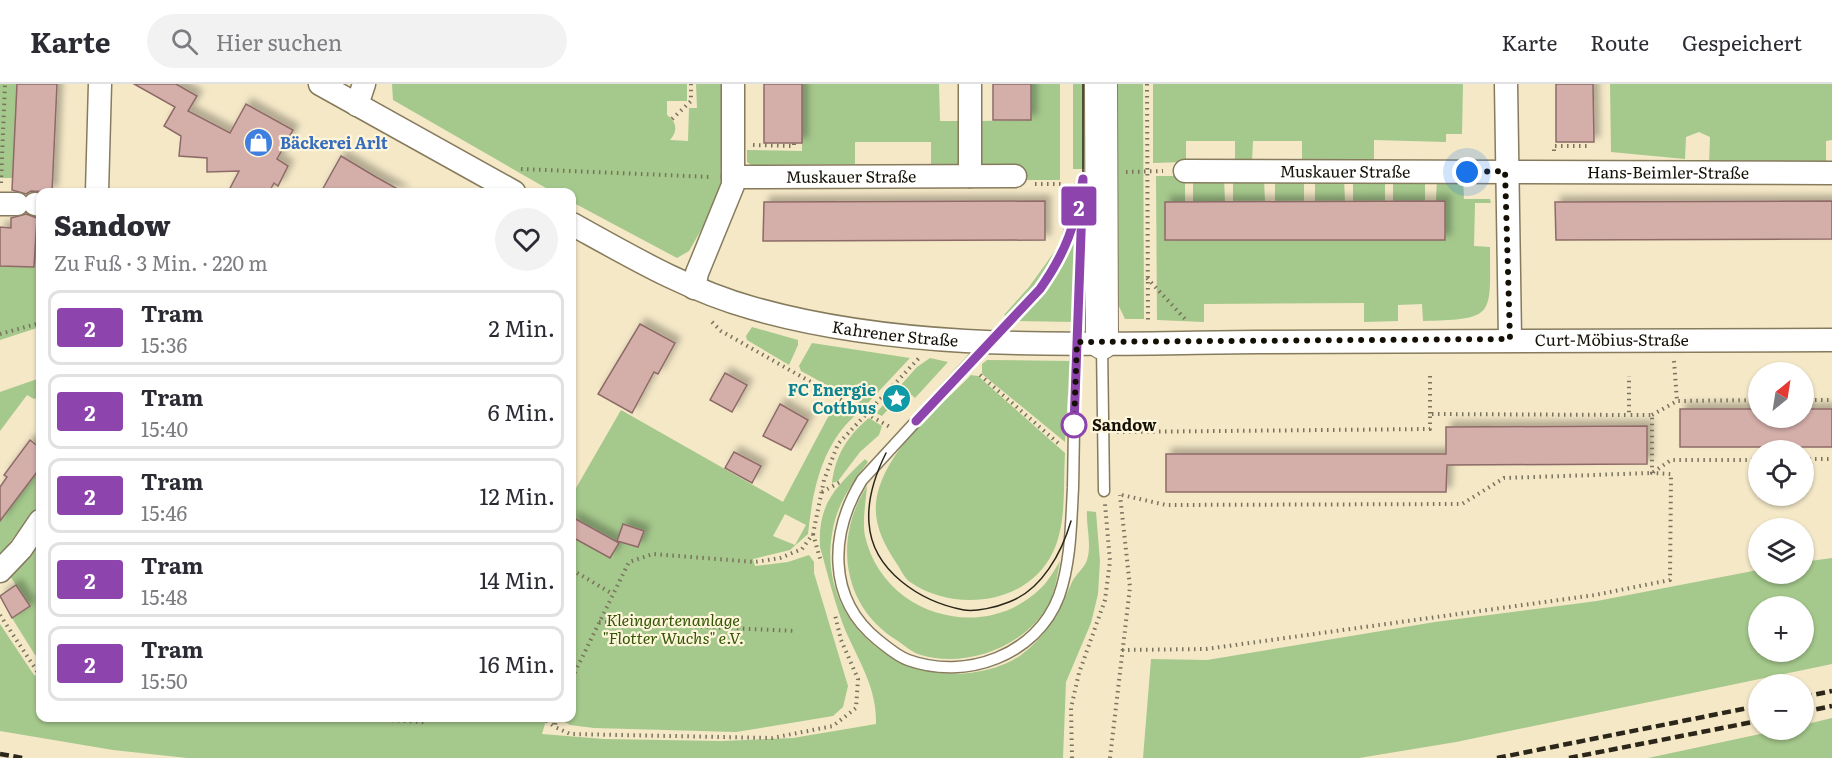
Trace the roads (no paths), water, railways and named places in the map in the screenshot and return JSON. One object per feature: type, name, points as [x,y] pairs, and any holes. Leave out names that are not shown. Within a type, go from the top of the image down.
[{"type":"street","points":[[97,188],[100,84]]},
{"type":"street","points":[[320,84],[360,94],[508,188]]},
{"type":"street","points":[[694,288],[697,273],[733,185],[733,84]]},
{"type":"street","points":[[970,84],[970,176]]},
{"type":"street","points":[[1090,343],[1101,84]]},
{"type":"street","points":[[1506,84],[1505,171],[1510,339]]},
{"type":"street","name":"Muskauer Straße","points":[[1185,171],[1505,171]]},
{"type":"street","name":"Hans-Beimler-Straße","points":[[1505,171],[1832,173]]},
{"type":"street","name":"Muskauer Straße","points":[[733,177],[970,176],[1020,180]]},
{"type":"street","name":"Kahrener Straße","points":[[576,226],[694,288],[753,309],[814,322],[936,340],[1090,343]]},
{"type":"street","name":"Curt-Möbius-Straße","points":[[1090,343],[1510,339],[1832,340]]},
{"type":"street","points":[[0,572],[21,549],[36,527]]},
{"type":"lane","points":[[990,341],[862,480],[843,518],[837,550],[842,581],[851,608],[874,637],[906,660],[927,665],[958,667],[997,659],[1035,633],[1054,608],[1064,578],[1071,521],[1074,455],[1090,343]]},
{"type":"lane","points":[[1090,343],[1104,432],[1104,491]]},
{"type":"tram line","points":[[1077,342],[1083,179],[1083,84]]},
{"type":"tram line","name":"2","points":[[916,421],[1040,289],[1053,271],[1071,237],[1083,179],[1082,256],[1074,425]]},
{"type":"tram line","points":[[990,341],[1053,269],[1077,215]]},
{"type":"tram line","points":[[886,453],[875,478],[871,496],[869,523],[872,540],[889,570],[902,582],[931,600],[964,610],[980,610],[1004,604],[1021,596],[1031,589],[1049,569],[1062,545],[1071,521]]},
{"type":"railway","points":[[1814,695],[1832,691]]},
{"type":"railway","points":[[1814,710],[1832,706]]},
{"type":"railway","points":[[1497,758],[1748,708]]},
{"type":"railway","points":[[1569,758],[1748,723]]},
{"type":"railway","points":[[0,754],[23,758]]},
{"type":"place","name":"Bäckerei Arlt","points":[[259,143]]},
{"type":"place","name":"FC Energie Cottbus","points":[[897,399]]},
{"type":"place","name":"Sandow","points":[[1074,425]]},
{"type":"park label","name":"Kleingartenanlage \"Flotter Wuchs\" e.V.","points":[[673,629]]}]
